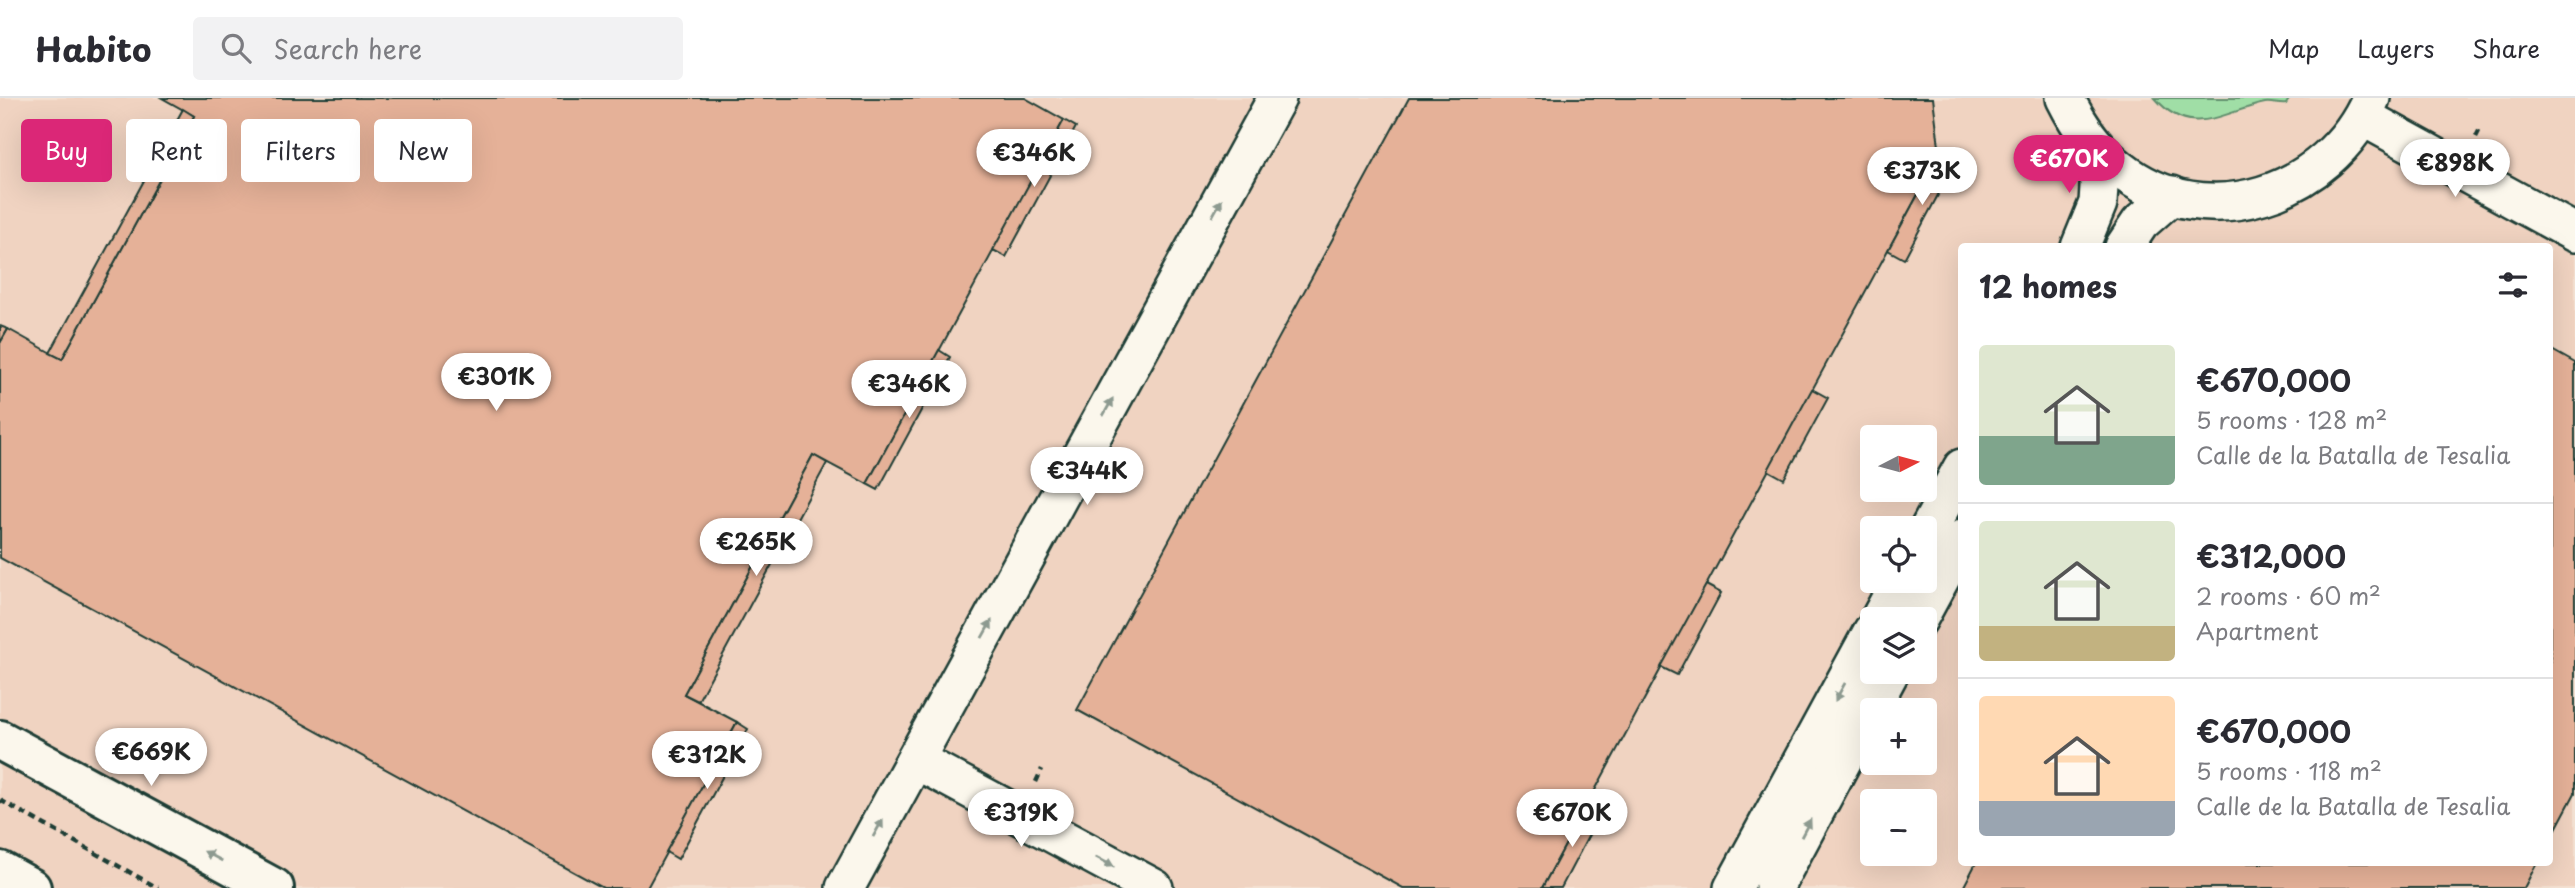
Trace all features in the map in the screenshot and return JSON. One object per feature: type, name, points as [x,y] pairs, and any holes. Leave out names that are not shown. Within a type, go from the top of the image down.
[{"type":"main road","points":[[0,740],[274,888]]},
{"type":"main road","points":[[0,871],[31,888]]},
{"type":"street","points":[[845,888],[1277,98]]},
{"type":"street","points":[[2065,98],[2078,125],[2101,153],[2122,171],[2146,185],[2172,195],[2199,201],[2227,202],[2255,198],[2306,177],[2328,160],[2347,140],[2367,107],[2575,233]]},
{"type":"street","points":[[2082,243],[2098,203],[2101,153]]},
{"type":"street","points":[[2127,243],[2140,223],[2172,195]]},
{"type":"street","points":[[1936,516],[1958,475]]},
{"type":"street","points":[[1925,607],[1958,546]]},
{"type":"street","points":[[1733,888],[1860,654]]},
{"type":"street","points":[[1774,888],[1884,684]]},
{"type":"street","points":[[916,760],[1154,888]]},
{"type":"path","points":[[0,800],[158,888]]},
{"type":"shaded area","points":[[0,98],[2575,98],[2575,888],[0,888]]},
{"type":"green space","points":[[2155,98],[2290,98],[2286,104],[2265,103],[2207,120],[2194,120],[2181,118],[2168,111]]},
{"type":"building","points":[[162,98],[1025,98],[1064,120],[867,484],[813,455],[684,694],[737,722],[647,888],[603,888],[0,558],[0,343],[8,329],[62,359],[158,182],[227,182],[227,119],[192,119],[194,116]]},
{"type":"building","points":[[1409,98],[1933,98],[1940,154],[1542,888],[1403,888],[1077,710]]},
{"type":"building","points":[[183,109],[194,116],[192,119],[178,119]]},
{"type":"building","points":[[1064,120],[1076,127],[1006,257],[993,250]]},
{"type":"building","points":[[1940,154],[1955,163],[1904,259],[1888,250]]},
{"type":"building","points":[[143,182],[158,182],[62,359],[50,353]]},
{"type":"building","points":[[0,326],[8,329],[0,343]]},
{"type":"building","points":[[939,350],[950,357],[878,490],[867,484]]},
{"type":"building","points":[[2553,351],[2575,363],[2575,793],[2553,834]]},
{"type":"building","points":[[1812,389],[1828,398],[1784,479],[1768,470]]},
{"type":"building","points":[[813,455],[827,463],[698,701],[684,694]]},
{"type":"building","points":[[1706,585],[1721,593],[1677,675],[1661,667]]},
{"type":"building","points":[[737,722],[748,729],[678,859],[666,852]]},
{"type":"building","points":[[1587,805],[1601,812],[1561,888],[1542,888]]},
{"type":"building","points":[[1974,866],[2535,866],[2524,888],[1963,888]]}]
